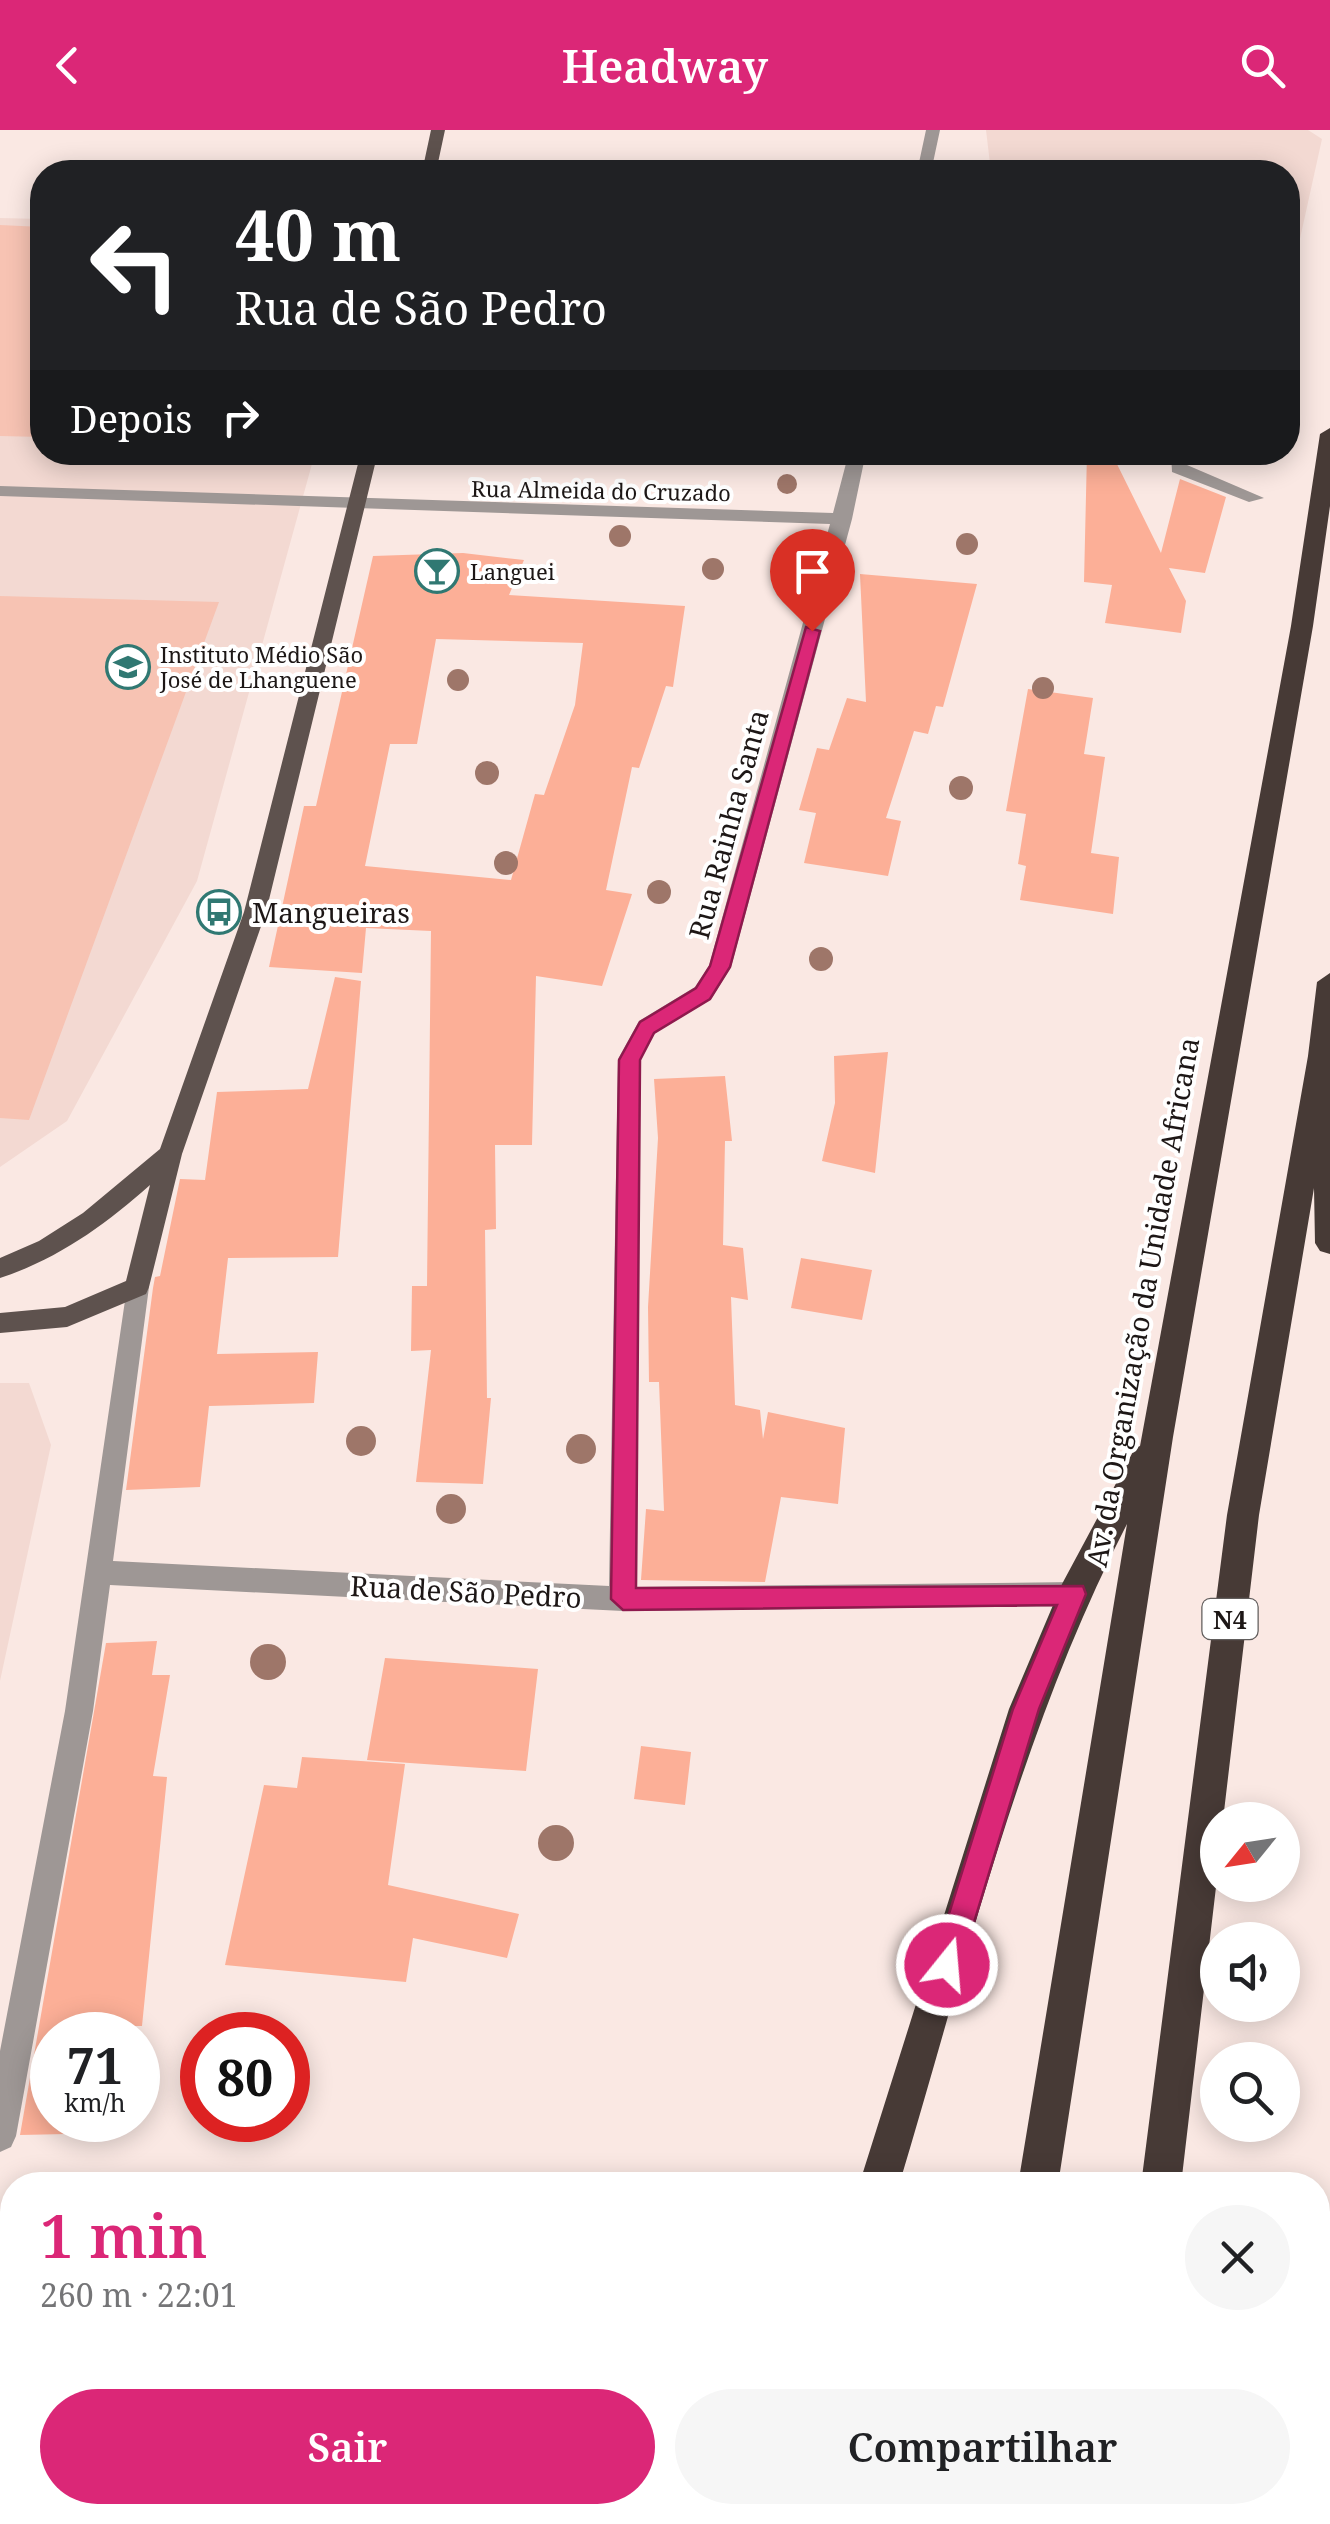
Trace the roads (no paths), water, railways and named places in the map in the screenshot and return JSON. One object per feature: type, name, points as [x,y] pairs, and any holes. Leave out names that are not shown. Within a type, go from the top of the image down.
[{"type":"highway","name":"Av. da Organização da Unidade Africana","points":[[1040,2172],[1157,1437],[1302,626],[1330,434]]},
{"type":"highway","name":"N4","points":[[1163,2172],[1243,1515],[1322,1056],[1330,982]]},
{"type":"highway","points":[[1322,1056],[1330,1243]]},
{"type":"highway","points":[[883,2172],[1026,1709],[1074,1594],[1157,1437]]},
{"type":"main road","points":[[432,160],[438,130]]},
{"type":"main road","points":[[0,1324],[67,1317],[137,1287],[170,1154],[255,912],[367,465]]},
{"type":"main road","points":[[0,1268],[33,1257],[99,1217],[170,1154]]},
{"type":"street","points":[[927,160],[934,130]]},
{"type":"street","name":"Rua Rainha Santa","points":[[623,1599],[629,1060],[647,1028],[703,994],[720,967],[855,465]]},
{"type":"street","points":[[1178,465],[1255,498]]},
{"type":"street","name":"Rua Almeida do Cruzado","points":[[0,491],[359,506],[842,519]]},
{"type":"street","points":[[0,2136],[79,1711],[137,1287]]},
{"type":"street","name":"Rua de São Pedro","points":[[98,1572],[623,1599],[1074,1594]]},
{"type":"place","name":"Languei","points":[[437,571]]},
{"type":"place","name":"Instituto Médio São José de Lhanguene","points":[[128,667]]},
{"type":"place","name":"Mangueiras","points":[[219,912]]}]
